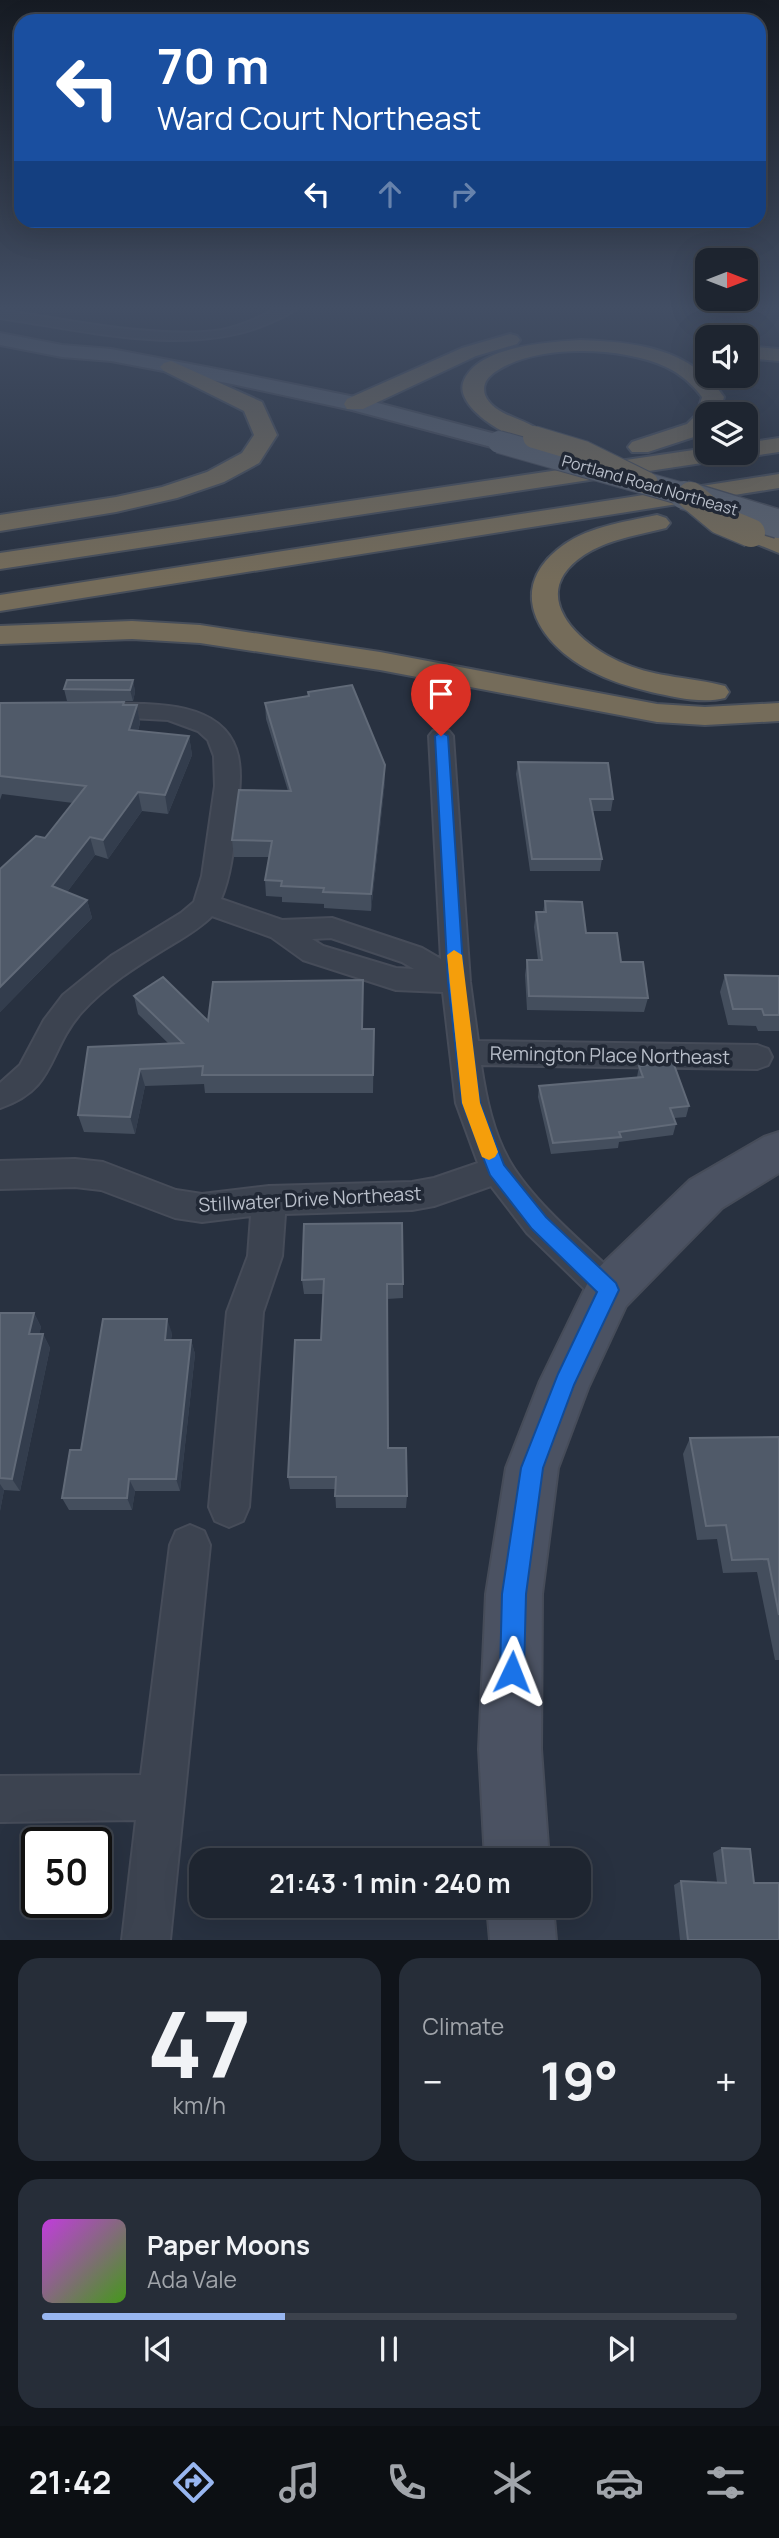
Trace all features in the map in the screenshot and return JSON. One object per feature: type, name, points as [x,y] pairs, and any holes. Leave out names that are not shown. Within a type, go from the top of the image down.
[{"type":"highway","points":[[0,523],[190,488],[242,466],[264,441],[267,428],[264,418],[254,407],[236,399]]},
{"type":"highway","points":[[355,404],[367,399]]},
{"type":"highway","points":[[476,399],[492,417],[534,437],[584,452],[647,482]]},
{"type":"highway","points":[[0,550],[283,508],[620,452],[695,429]]},
{"type":"highway","points":[[758,448],[779,445]]},
{"type":"highway","points":[[0,561],[695,457]]},
{"type":"highway","points":[[0,603],[779,481]]},
{"type":"highway","points":[[691,496],[720,520],[779,545]]},
{"type":"highway","points":[[779,500],[657,523],[601,537],[567,555],[551,571],[544,596],[554,627],[566,640],[598,663],[626,675],[659,686],[698,691],[752,690],[779,685]]},
{"type":"highway","points":[[0,635],[132,630],[201,634],[355,657],[657,713],[705,716],[779,712]]},
{"type":"main road","name":"Portland Road Northeast","points":[[328,399],[647,482],[779,524]]},
{"type":"main road","points":[[516,1848],[510,1749],[514,1594],[532,1468],[565,1381],[609,1290],[706,1194],[779,1150]]},
{"type":"main road","points":[[521,1918],[523,1940]]},
{"type":"street","points":[[0,1096],[29,1080],[60,1018],[82,993],[191,920],[206,904],[214,881],[228,784],[227,757],[222,741],[208,726],[158,711],[76,711]]},
{"type":"street","points":[[441,736],[456,982],[471,1103],[497,1170],[539,1223],[609,1290]]},
{"type":"street","points":[[206,904],[281,930],[313,953],[396,979],[456,982]]},
{"type":"street","name":"Remington Place Northeast","points":[[463,1053],[757,1057]]},
{"type":"street","name":"Stillwater Drive Northeast","points":[[0,1175],[75,1173],[103,1176],[175,1204],[202,1208],[269,1200],[412,1196],[433,1192],[497,1170]]},
{"type":"street","points":[[229,1507],[245,1312],[265,1256],[269,1200]]},
{"type":"street","points":[[146,1940],[190,1545]]},
{"type":"street","points":[[0,1799],[161,1797]]},
{"type":"building","points":[[67,680],[133,680],[130,690],[64,689]]},
{"type":"building","points":[[352,685],[385,765],[371,894],[323,892],[324,888],[281,886],[282,881],[265,880],[272,841],[232,840],[239,790],[291,791],[265,703]]},
{"type":"building","points":[[124,702],[123,705],[137,705],[129,730],[189,736],[165,795],[138,792],[103,840],[90,837],[52,886],[87,900],[0,987],[0,869],[36,836],[45,838],[86,786],[0,776],[0,703]]},
{"type":"building","points":[[518,762],[608,763],[613,799],[590,799],[602,859],[532,859]]},
{"type":"building","points":[[545,901],[582,902],[586,933],[617,933],[621,962],[643,962],[648,998],[529,996],[527,960],[542,960],[536,912],[546,912]]},
{"type":"building","points":[[725,975],[779,976],[779,1015],[764,1015],[762,1009],[733,1009]]},
{"type":"building","points":[[163,977],[208,1021],[213,982],[363,980],[362,1029],[374,1029],[373,1075],[202,1075],[203,1066],[140,1069],[130,1117],[78,1115],[88,1047],[183,1043],[134,996]]},
{"type":"building","points":[[673,1062],[689,1106],[670,1108],[676,1124],[619,1132],[621,1137],[553,1143],[539,1086],[643,1077],[639,1066]]},
{"type":"building","points":[[402,1223],[403,1284],[387,1284],[388,1448],[406,1448],[407,1496],[335,1496],[336,1477],[288,1477],[295,1340],[321,1340],[324,1279],[302,1280],[304,1224]]},
{"type":"building","points":[[0,1313],[34,1313],[29,1334],[43,1334],[12,1479],[0,1478]]},
{"type":"building","points":[[103,1319],[167,1319],[165,1340],[191,1340],[176,1479],[129,1479],[127,1498],[62,1498],[70,1450],[81,1450]]},
{"type":"building","points":[[779,1437],[779,1615],[768,1559],[732,1560],[726,1525],[706,1526],[690,1438]]},
{"type":"building","points":[[722,1848],[750,1849],[754,1883],[779,1883],[779,1940],[688,1940],[681,1881],[726,1883]]},
{"type":"slow traffic","points":[[454,955],[463,1053],[471,1103],[489,1152]]},
{"type":"route","points":[[441,736],[463,1053],[471,1103],[481,1136],[497,1170],[539,1223],[609,1290],[565,1381],[532,1468],[514,1594],[512,1672]]}]
